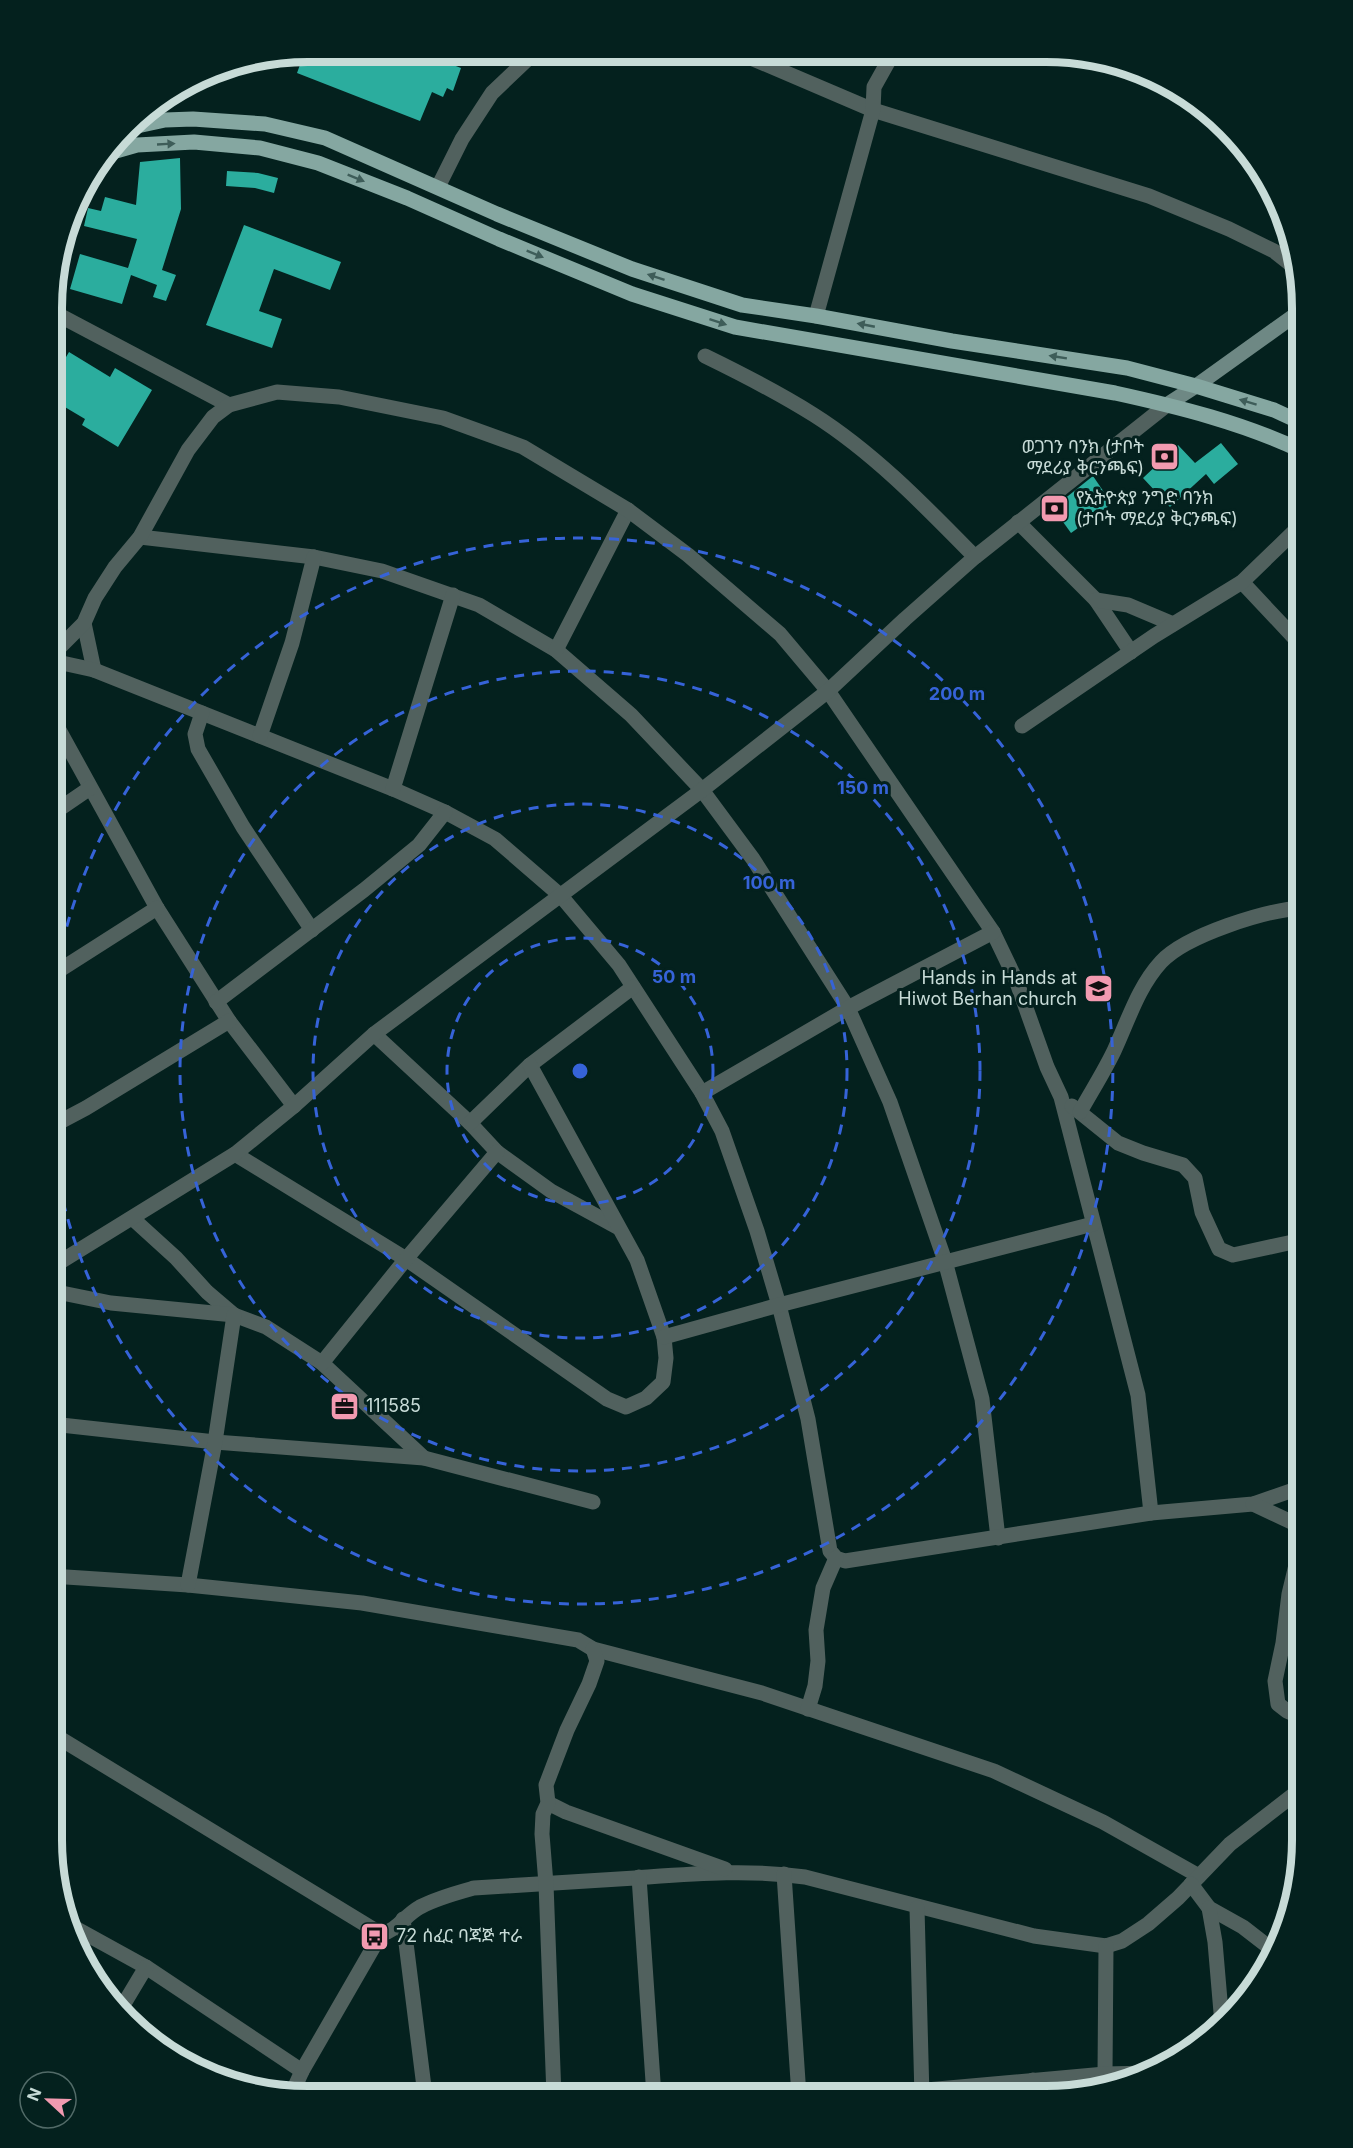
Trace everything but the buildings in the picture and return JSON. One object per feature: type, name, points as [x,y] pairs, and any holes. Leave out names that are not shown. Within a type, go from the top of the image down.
[{"type":"main road","points":[[143,125],[193,118],[265,124],[325,138],[497,214],[632,269],[742,304],[816,315],[952,341],[1127,368],[1196,386],[1274,410],[1292,418]]},
{"type":"main road","points":[[119,150],[137,145],[194,142],[260,148],[318,163],[408,198],[498,239],[632,294],[735,327],[1168,404],[1264,434],[1292,447]]},
{"type":"street","points":[[438,186],[462,139],[492,93],[525,62]]},
{"type":"street","points":[[760,62],[873,110],[1149,196],[1229,229],[1274,251],[1287,262]]},
{"type":"street","points":[[816,315],[873,110],[874,87],[888,62]]},
{"type":"street","points":[[62,317],[229,405]]},
{"type":"street","points":[[62,1262],[235,1154],[294,1106],[374,1034],[702,790],[828,691],[905,619],[1018,522],[1168,404],[1292,317]]},
{"type":"street","points":[[705,356],[760,384],[824,423],[870,457],[926,507],[975,557]]},
{"type":"street","points":[[62,645],[84,623],[95,597],[115,567],[140,537],[188,450],[213,417],[229,405],[277,392],[339,397],[443,418],[523,447],[628,510],[688,555],[780,634],[828,691],[993,932],[1016,981],[1047,1067],[1061,1097],[1138,1395],[1151,1513]]},
{"type":"street","points":[[556,650],[628,510]]},
{"type":"street","points":[[1018,522],[1096,600],[1131,652]]},
{"type":"street","points":[[1022,726],[1173,624],[1242,582],[1292,534]]},
{"type":"street","points":[[140,537],[314,557],[382,571],[479,605],[556,650],[631,715],[702,790],[753,859],[848,1008],[890,1102],[945,1262],[982,1399],[998,1538]]},
{"type":"street","points":[[260,736],[292,643],[314,557]]},
{"type":"street","points":[[1242,582],[1292,635]]},
{"type":"street","points":[[393,789],[453,595]]},
{"type":"street","points":[[1096,600],[1128,605],[1173,624]]},
{"type":"street","points":[[84,623],[94,670]]},
{"type":"street","points":[[62,663],[94,670],[393,789],[445,812],[495,839],[561,896],[619,965],[702,1093],[722,1131],[757,1231],[779,1305],[808,1419],[830,1551],[836,1558],[845,1561],[1151,1513],[1252,1504],[1292,1490]]},
{"type":"street","points":[[202,713],[195,734],[198,749],[243,827],[312,930]]},
{"type":"street","points":[[62,737],[157,908],[216,1002],[294,1106]]},
{"type":"street","points":[[62,807],[90,788]]},
{"type":"street","points":[[216,1002],[419,845],[445,812]]},
{"type":"street","points":[[62,969],[157,908]]},
{"type":"street","points":[[1080,1112],[1112,1054],[1142,990],[1162,961],[1191,942],[1233,924],[1292,910]]},
{"type":"street","points":[[702,1093],[848,1008],[993,932]]},
{"type":"street","points":[[470,1123],[530,1065],[633,987]]},
{"type":"street","points":[[62,1121],[229,1021]]},
{"type":"street","points":[[374,1034],[470,1123],[497,1152],[551,1191],[618,1228]]},
{"type":"street","points":[[235,1154],[406,1259],[607,1399],[626,1407],[646,1398],[663,1382],[666,1358],[664,1337],[637,1260],[530,1065]]},
{"type":"street","points":[[1061,1097],[1118,1143],[1183,1165],[1195,1178],[1202,1212],[1219,1249],[1233,1255],[1292,1242]]},
{"type":"street","points":[[322,1363],[497,1152]]},
{"type":"street","points":[[132,1218],[176,1258],[207,1292],[234,1315]]},
{"type":"street","points":[[664,1337],[1093,1224]]},
{"type":"street","points":[[62,1293],[111,1303],[234,1315],[266,1327],[322,1363],[424,1458]]},
{"type":"street","points":[[188,1585],[215,1442],[234,1315]]},
{"type":"street","points":[[62,1425],[215,1442],[424,1458],[593,1502]]},
{"type":"street","points":[[1252,1504],[1292,1522]]},
{"type":"street","points":[[808,1709],[815,1686],[818,1661],[816,1630],[823,1588],[836,1558]]},
{"type":"street","points":[[62,1577],[188,1585],[362,1603],[578,1640],[593,1649],[739,1687],[994,1771],[1103,1822],[1195,1880],[1209,1908],[1215,1942],[1221,2012]]},
{"type":"street","points":[[1292,1582],[1275,1681],[1278,1704],[1292,1713]]},
{"type":"street","points":[[554,2086],[543,1814],[548,1803],[546,1785],[555,1759],[597,1661],[593,1649]]},
{"type":"street","points":[[62,1740],[381,1934],[393,1931],[403,1919],[419,1908],[446,1896],[474,1888],[683,1874],[735,1873],[805,1877],[917,1908],[1034,1936],[1106,1947],[1122,1941],[1148,1924],[1230,1844],[1292,1797]]},
{"type":"street","points":[[548,1803],[566,1812],[735,1873]]},
{"type":"street","points":[[784,1874],[798,2086]]},
{"type":"street","points":[[639,1877],[653,2086]]},
{"type":"street","points":[[917,1908],[922,2086]]},
{"type":"street","points":[[1209,1908],[1243,1927],[1268,1946]]},
{"type":"street","points":[[403,1919],[424,2086]]},
{"type":"street","points":[[78,1930],[146,1967],[302,2071]]},
{"type":"street","points":[[295,2086],[381,1934]]},
{"type":"street","points":[[1105,2074],[1106,1947]]},
{"type":"street","points":[[124,2004],[146,1967]]},
{"type":"street","points":[[985,2086],[1033,2080],[1120,2074]]},
{"type":"street","points":[[1033,2080],[1033,2086]]},
{"type":"place","name":"ወጋገን ባንክ (ታቦት ማደሪያ ቅርንጫፍ)","points":[[1165,457]]},
{"type":"place","name":"የኢትዮጵያ ንግድ ባንክ (ታቦት ማደሪያ ቅርንጫፍ)","points":[[1055,508]]},
{"type":"place","name":"Hands in Hands at Hiwot Berhan church","points":[[1098,988]]},
{"type":"place","name":"111585","points":[[345,1406]]},
{"type":"place","name":"72 ሰፈር ባጃጅ ተራ","points":[[375,1936]]}]
